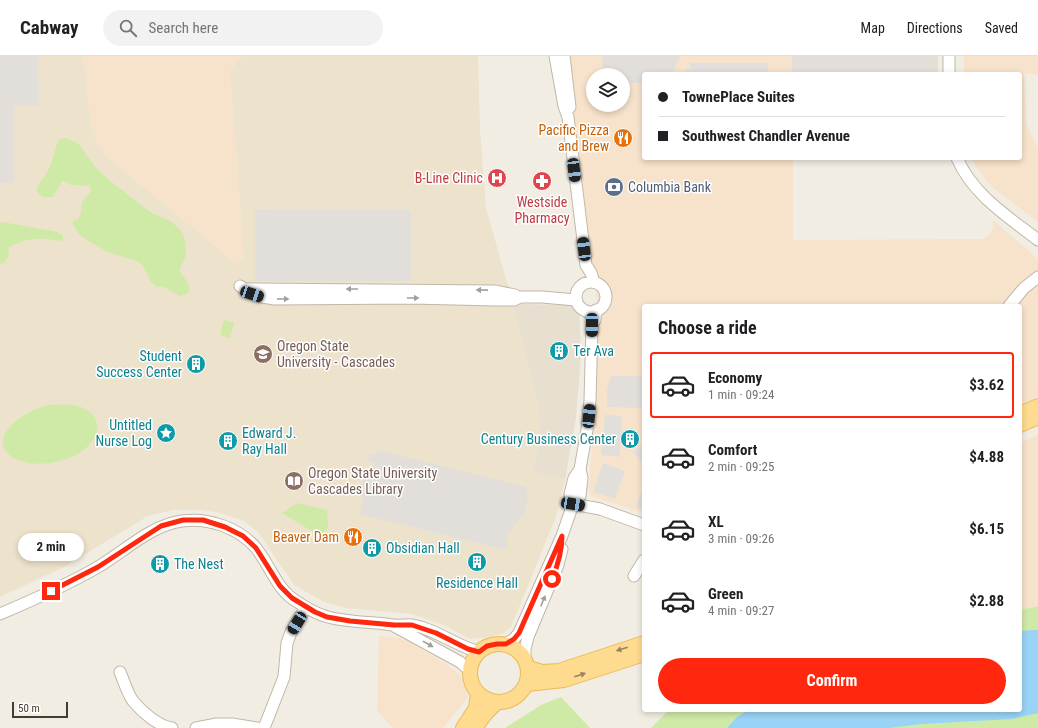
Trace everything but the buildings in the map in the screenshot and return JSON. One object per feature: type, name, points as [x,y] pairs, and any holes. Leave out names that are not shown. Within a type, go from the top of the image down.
[{"type":"main road","points":[[1022,413],[1038,406]]},
{"type":"main road","points":[[1022,424],[1038,417]]},
{"type":"main road","points":[[526,662],[527,684],[522,693],[515,699],[506,702],[496,703],[487,700],[478,694],[470,680],[470,671],[475,657],[487,646],[506,644],[515,648],[526,662],[542,672],[559,671],[642,644]]},
{"type":"main road","points":[[527,684],[564,680],[642,655]]},
{"type":"main road","points":[[463,728],[476,708],[478,694]]},
{"type":"main road","points":[[475,728],[486,713],[496,703]]},
{"type":"street","points":[[506,644],[514,639],[519,633],[562,536],[573,504],[580,496],[582,478],[580,470],[590,401],[592,325],[595,320],[591,310],[578,305],[579,292],[586,265],[568,117],[564,106],[554,56]]},
{"type":"street","points":[[564,56],[571,106],[568,117]]},
{"type":"street","points":[[949,56],[949,72]]},
{"type":"street","points":[[957,160],[969,181],[976,189],[994,206],[1038,240]]},
{"type":"street","points":[[586,265],[594,282]]},
{"type":"street","points":[[1011,304],[1024,288],[1038,277]]},
{"type":"street","points":[[243,287],[252,294],[275,299],[412,298],[514,300],[520,297],[542,297],[579,292],[589,282],[594,282],[602,287],[605,296],[603,304],[591,310]]},
{"type":"street","points":[[573,504],[600,509],[642,524]]},
{"type":"street","points":[[0,614],[98,567],[161,526],[183,520],[203,520],[225,527],[243,536],[256,548],[280,586],[292,598],[306,607],[327,617],[394,625],[412,625],[436,633],[468,649],[479,652]]},
{"type":"street","points":[[526,662],[525,649],[528,637],[558,565],[562,551],[562,536]]},
{"type":"street","points":[[634,576],[642,563]]},
{"type":"street","points":[[264,728],[284,677],[288,643],[291,632],[306,607]]},
{"type":"street","points":[[394,625],[460,662],[470,671]]},
{"type":"street","points":[[120,672],[132,700],[146,714],[166,727],[172,728]]},
{"type":"street","points":[[196,728],[217,724],[232,724],[257,728]]},
{"type":"shaded area","name":"Oregon State University - Cascades","points":[[0,56],[83,56],[91,126],[95,139],[105,155],[220,250],[234,264],[244,257],[230,70],[243,56],[478,56],[480,130],[486,208],[539,404],[540,432],[534,472],[565,480],[556,517],[511,627],[504,633],[489,637],[470,639],[446,626],[413,614],[346,608],[324,602],[294,585],[258,532],[242,520],[216,512],[200,510],[173,510],[148,516],[64,567],[0,597]]},
{"type":"shaded area","points":[[0,56],[38,56],[39,105],[14,106],[14,183],[0,183]]},
{"type":"shaded area","points":[[83,56],[243,56],[230,70],[244,257],[234,264],[220,250],[105,155],[95,139],[91,126]]},
{"type":"shaded area","points":[[565,56],[792,56],[792,72],[642,72],[642,160],[793,160],[793,240],[983,239],[989,235],[993,229],[993,220],[1038,259],[1038,396],[1022,405],[1022,304],[642,304],[642,512],[590,496],[589,490],[598,357],[597,302],[580,160]]},
{"type":"shaded area","points":[[602,56],[680,56],[673,72],[642,72],[642,83],[630,83],[630,68],[603,68]]},
{"type":"shaded area","points":[[792,56],[938,56],[938,72],[792,72]]},
{"type":"shaded area","points":[[964,56],[1038,56],[1038,75],[1024,73],[1026,123],[1038,149],[1038,222],[992,187],[973,160],[1022,160],[1022,72],[964,72]]},
{"type":"shaded area","points":[[690,63],[768,63],[768,72],[685,72],[685,69],[690,69]]},
{"type":"shaded area","points":[[255,209],[411,210],[411,281],[255,281]]},
{"type":"shaded area","points":[[513,304],[579,305],[581,355],[576,418],[565,480],[533,472],[540,432]]},
{"type":"shaded area","points":[[611,376],[642,376],[642,408],[607,407],[607,391]]},
{"type":"shaded area","points":[[605,415],[622,416],[620,457],[601,455]]},
{"type":"shaded area","points":[[1038,435],[1038,606],[1022,610],[1022,442]]},
{"type":"shaded area","points":[[642,445],[642,462],[633,452]]},
{"type":"shaded area","points":[[377,450],[527,487],[526,492],[529,493],[524,515],[507,534],[508,544],[506,550],[359,514],[364,498],[358,496],[364,473],[370,474],[374,463],[368,461],[370,454],[376,455]]},
{"type":"shaded area","points":[[603,463],[625,471],[615,499],[593,492]]},
{"type":"shaded area","points":[[642,490],[642,508],[636,507]]},
{"type":"shaded area","points":[[379,636],[398,638],[407,641],[445,663],[460,675],[468,697],[443,728],[393,728],[377,711]]},
{"type":"green space","points":[[67,138],[79,144],[95,167],[109,180],[150,212],[172,222],[182,232],[185,240],[186,251],[185,258],[179,270],[187,281],[189,292],[180,296],[164,287],[157,287],[151,282],[143,266],[137,261],[108,252],[79,234],[72,223],[80,216],[82,203],[91,190],[89,186],[71,185],[62,181],[53,197],[43,197],[37,192],[39,183],[50,166],[59,139]]},
{"type":"green space","points":[[2,222],[58,232],[63,236],[63,240],[57,241],[38,239],[17,243],[8,248],[9,256],[3,264],[0,263],[0,223]]},
{"type":"green space","points":[[224,320],[234,323],[230,338],[220,335]]},
{"type":"green space","points":[[48,405],[72,405],[87,410],[92,414],[96,419],[97,431],[89,445],[84,450],[70,458],[54,462],[37,464],[18,460],[11,456],[3,446],[3,438],[7,431],[18,419],[34,410]]},
{"type":"green space","points":[[297,503],[327,510],[328,528],[320,536],[282,513]]},
{"type":"green space","points":[[1038,606],[1038,632],[1022,632],[1022,610]]},
{"type":"green space","points":[[561,697],[590,728],[505,728],[541,705]]},
{"type":"green space","points":[[1038,702],[1038,728],[857,728],[1002,712],[1022,712],[1022,709]]},
{"type":"green space","points":[[667,712],[757,712],[744,728],[651,728]]},
{"type":"water","points":[[1038,630],[1038,713],[1011,719],[921,724],[889,728],[727,728],[737,717],[745,712],[1022,712],[1022,631]]},
{"type":"place","name":"Pacific Pizza and Brew","points":[[623,138]]},
{"type":"place","name":"B-Line Clinic","points":[[497,178]]},
{"type":"place","name":"Westside Pharmacy","points":[[542,181]]},
{"type":"place","name":"Columbia Bank","points":[[614,187]]},
{"type":"place","name":"Ter Ava","points":[[559,351]]},
{"type":"place","name":"Oregon State University - Cascades","points":[[263,354]]},
{"type":"place","name":"Student Success Center","points":[[196,364]]},
{"type":"place","name":"Untitled Nurse Log","points":[[166,433]]},
{"type":"place","name":"Century Business Center","points":[[630,439]]},
{"type":"place","name":"Edward J. Ray Hall","points":[[228,441]]},
{"type":"place","name":"Oregon State University Cascades Library","points":[[294,481]]},
{"type":"place","name":"Beaver Dam","points":[[353,537]]},
{"type":"place","name":"Obsidian Hall","points":[[372,548]]},
{"type":"place","name":"Residence Hall","points":[[477,562]]},
{"type":"place","name":"The Nest","points":[[160,564]]},
{"type":"route","points":[[51,591],[98,567],[161,526],[183,520],[203,520],[225,527],[243,536],[256,548],[280,586],[292,598],[315,612],[327,617],[350,621],[412,625],[436,633],[468,649],[479,652],[487,646],[506,644],[514,639],[519,633],[562,536],[562,551],[552,579]]}]
